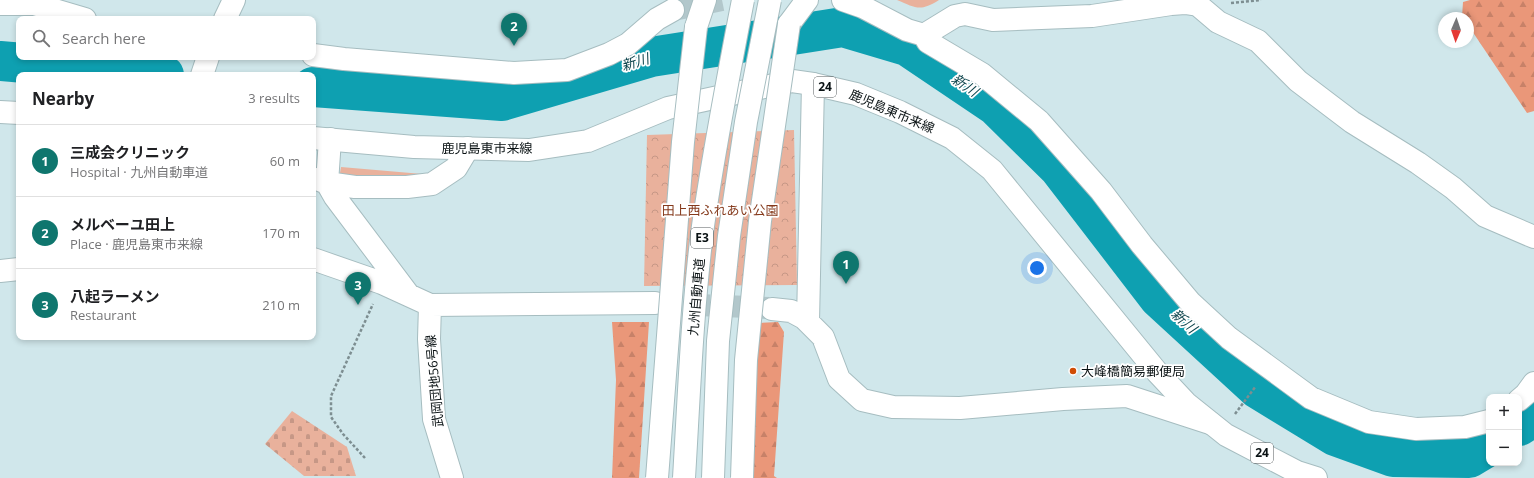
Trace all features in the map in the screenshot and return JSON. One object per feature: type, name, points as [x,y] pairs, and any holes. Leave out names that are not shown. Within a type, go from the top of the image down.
[{"type":"main road","points":[[226,16],[234,0]]},
{"type":"main road","points":[[696,27],[705,0]]},
{"type":"main road","name":"九州自動車道","points":[[684,478],[692,342],[702,234],[720,118],[743,0]]},
{"type":"main road","name":"九州自動車道","points":[[713,478],[718,341],[729,236],[746,122],[770,0]]},
{"type":"main road","points":[[742,478],[746,360],[760,221],[789,24],[791,0]]},
{"type":"main road","points":[[789,24],[807,0]]},
{"type":"main road","points":[[843,0],[863,7],[907,30],[924,35],[928,42],[982,74],[1039,121],[1101,191],[1142,245],[1190,302],[1229,338],[1311,398],[1369,422],[1416,429],[1465,427],[1486,422]]},
{"type":"main road","points":[[0,4],[34,4],[75,16]]},
{"type":"main road","points":[[924,35],[955,16],[965,14],[993,20],[1092,16],[1171,4],[1198,5],[1218,22],[1258,41],[1298,81],[1352,122],[1418,163],[1453,188],[1485,216],[1534,237]]},
{"type":"main road","points":[[316,55],[514,73],[567,70],[609,54],[628,44],[657,20],[682,5],[696,17],[683,142],[657,478]]},
{"type":"main road","points":[[203,72],[207,60]]},
{"type":"main road","name":"鹿児島東市来線","points":[[322,139],[414,147],[529,150],[588,141],[668,108],[792,81],[813,84],[856,94],[900,112],[952,138],[992,170],[1157,372],[1186,403],[1226,435],[1297,472],[1316,478]]},
{"type":"main road","points":[[808,322],[813,84]]},
{"type":"main road","points":[[0,112],[16,113]]},
{"type":"main road","points":[[322,139],[320,180],[335,197],[409,295]]},
{"type":"main road","points":[[320,180],[355,187],[407,187],[432,184],[456,168],[468,148]]},
{"type":"main road","points":[[316,260],[382,283],[430,305],[655,303]]},
{"type":"main road","points":[[0,271],[16,269]]},
{"type":"main road","name":"武岡団地56号線","points":[[430,305],[429,339],[434,419],[452,478]]},
{"type":"main road","points":[[772,309],[791,311],[804,318],[823,337],[839,379],[862,400],[893,407],[960,408],[1127,396],[1210,423]]},
{"type":"main road","points":[[1522,397],[1534,383]]},
{"type":"path","points":[[365,458],[343,434],[331,417],[330,396],[382,283]]},
{"type":"path","points":[[1234,415],[1269,367]]},
{"type":"green space","points":[[897,0],[939,0],[933,4],[918,8]]},
{"type":"green space","points":[[1470,0],[1534,0],[1534,111],[1527,113],[1474,34],[1474,12],[1462,12],[1463,2]]},
{"type":"green space","name":"田上西ふれあい公園","points":[[794,130],[797,285],[644,286],[647,135]]},
{"type":"green space","points":[[341,167],[434,175],[408,180],[342,178],[340,173]]},
{"type":"green space","points":[[612,322],[649,322],[639,478],[612,478],[616,380]]},
{"type":"green space","points":[[778,322],[784,332],[774,476],[777,478],[750,478],[758,323]]},
{"type":"green space","points":[[292,411],[347,447],[356,476],[304,476],[265,444]]},
{"type":"waterway","name":"新川","points":[[316,87],[502,101],[651,57],[843,27],[907,46],[996,106],[1059,168],[1159,298],[1258,389],[1335,436],[1393,457],[1469,458],[1486,448]]},
{"type":"waterway","name":"新川","points":[[0,61],[129,72]]},
{"type":"waterway","name":"新川","points":[[1522,424],[1534,417]]},
{"type":"tunnel","points":[[673,10],[722,0]]},
{"type":"tunnel","points":[[655,303],[769,308]]},
{"type":"place","name":"メルベーユ田上","points":[[514,46]]},
{"type":"place","name":"三成会クリニック","points":[[846,284]]},
{"type":"place","name":"八起ラーメン","points":[[358,305]]},
{"type":"place","name":"大峰橋簡易郵便局","points":[[1073,371]]}]
